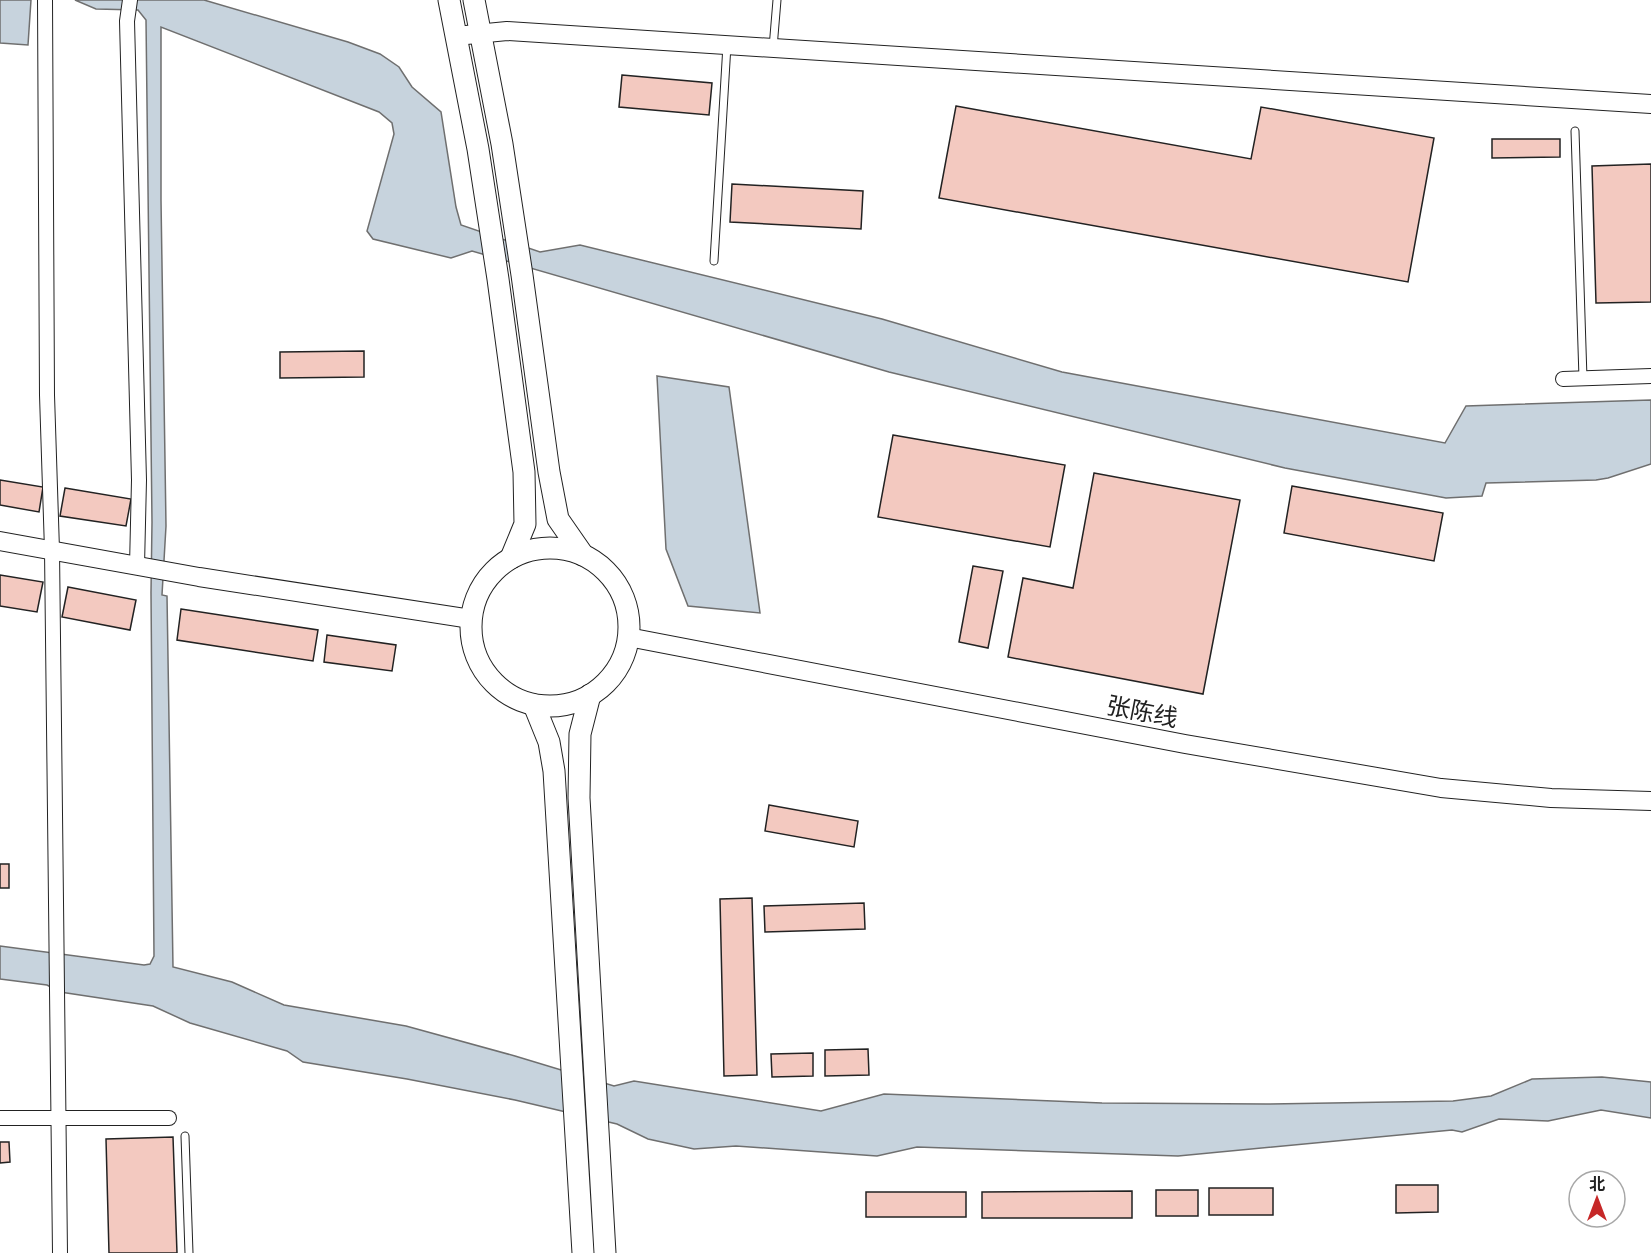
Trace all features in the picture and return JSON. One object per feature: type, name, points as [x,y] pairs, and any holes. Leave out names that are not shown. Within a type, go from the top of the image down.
[{"type":"main road","points":[[449,0],[478,149],[524,472],[525,524],[511,558]]},
{"type":"main road","points":[[474,0],[502,144],[549,472],[558,519],[583,555]]},
{"type":"main road","points":[[537,549],[563,549],[583,555],[613,578],[624,598],[630,626],[625,652],[615,673],[600,689],[582,700],[560,706],[534,705],[508,695],[488,676],[477,660],[471,641],[474,602],[485,581],[511,558],[537,549]]},
{"type":"main road","points":[[590,695],[579,734],[579,798],[605,1253]]},
{"type":"main road","points":[[534,705],[549,742],[554,771],[583,1253]]},
{"type":"street","points":[[45,0],[47,395],[52,550],[60,1253]]},
{"type":"street","points":[[130,0],[127,21],[138,468],[138,566]]},
{"type":"street","points":[[456,36],[507,31],[1651,104]]},
{"type":"street","points":[[1563,379],[1651,376]]},
{"type":"street","points":[[0,541],[138,566],[471,619]]},
{"type":"street","name":"张陈线","points":[[628,637],[1185,744],[1441,788],[1551,798],[1651,801]]},
{"type":"street","points":[[0,1118],[169,1118]]},
{"type":"lane","points":[[773,48],[777,0]]},
{"type":"lane","points":[[714,261],[727,45]]},
{"type":"lane","points":[[1575,131],[1582,378]]},
{"type":"lane","points":[[185,1136],[189,1253]]},
{"type":"shaded area","points":[[0,0],[31,0],[28,45],[0,43]]},
{"type":"shaded area","points":[[75,0],[204,0],[348,42],[380,54],[399,67],[412,87],[441,112],[461,225],[540,252],[580,245],[882,319],[1062,372],[1445,443],[1466,406],[1651,400],[1651,464],[1596,480],[1486,483],[1482,496],[1446,498],[1285,468],[889,372],[472,251],[451,258],[373,239],[367,231],[394,134],[392,123],[379,112],[161,27],[166,526],[162,595],[167,596],[173,967],[232,982],[284,1005],[406,1026],[614,1086],[634,1081],[821,1111],[884,1094],[1102,1103],[1266,1104],[1453,1101],[1491,1096],[1532,1079],[1602,1077],[1651,1082],[1651,1118],[1601,1110],[1548,1121],[1499,1119],[1462,1132],[1452,1130],[1178,1156],[917,1147],[877,1156],[736,1146],[694,1149],[648,1139],[617,1124],[515,1100],[303,1062],[287,1051],[190,1023],[153,1006],[60,992],[47,985],[0,979],[0,946],[144,965],[150,964],[154,956],[146,20],[138,10],[96,9]]},
{"type":"shaded area","points":[[657,376],[729,387],[760,613],[688,606],[666,549]]},
{"type":"building","points":[[622,75],[712,83],[709,115],[619,107]]},
{"type":"building","points":[[956,106],[1251,159],[1261,107],[1434,138],[1408,282],[939,198]]},
{"type":"building","points":[[1492,139],[1560,139],[1560,157],[1492,158]]},
{"type":"building","points":[[1651,164],[1651,302],[1596,303],[1592,166]]},
{"type":"building","points":[[732,184],[863,191],[861,229],[730,222]]},
{"type":"building","points":[[364,351],[364,377],[280,378],[280,352]]},
{"type":"building","points":[[893,435],[1065,465],[1050,547],[878,517]]},
{"type":"building","points":[[1094,473],[1240,500],[1203,694],[1008,657],[1023,578],[1073,588]]},
{"type":"building","points":[[0,480],[43,487],[39,512],[0,505]]},
{"type":"building","points":[[1292,486],[1443,513],[1434,561],[1284,533]]},
{"type":"building","points":[[65,488],[131,499],[126,526],[60,516]]},
{"type":"building","points":[[973,566],[1003,571],[988,648],[959,642]]},
{"type":"building","points":[[0,575],[43,582],[37,612],[0,606]]},
{"type":"building","points":[[68,587],[136,600],[130,630],[62,617]]},
{"type":"building","points":[[181,609],[318,630],[313,661],[177,640]]},
{"type":"building","points":[[327,635],[396,645],[392,671],[324,662]]},
{"type":"building","points":[[769,805],[858,821],[854,847],[765,831]]},
{"type":"building","points":[[0,864],[9,864],[9,888],[0,888]]},
{"type":"building","points":[[752,898],[757,1075],[724,1076],[720,899]]},
{"type":"building","points":[[864,903],[865,929],[765,932],[764,906]]},
{"type":"building","points":[[868,1049],[869,1075],[825,1076],[825,1050]]},
{"type":"building","points":[[813,1053],[813,1076],[772,1077],[771,1054]]},
{"type":"building","points":[[173,1137],[177,1253],[109,1253],[106,1139]]},
{"type":"building","points":[[0,1142],[9,1142],[10,1162],[0,1163]]},
{"type":"building","points":[[1396,1185],[1438,1185],[1438,1212],[1396,1213]]},
{"type":"building","points":[[1209,1188],[1273,1188],[1273,1215],[1209,1215]]},
{"type":"building","points":[[1156,1190],[1198,1190],[1198,1216],[1156,1216]]},
{"type":"building","points":[[1132,1191],[1132,1218],[982,1218],[982,1192]]},
{"type":"building","points":[[866,1192],[966,1192],[966,1217],[866,1217]]}]
